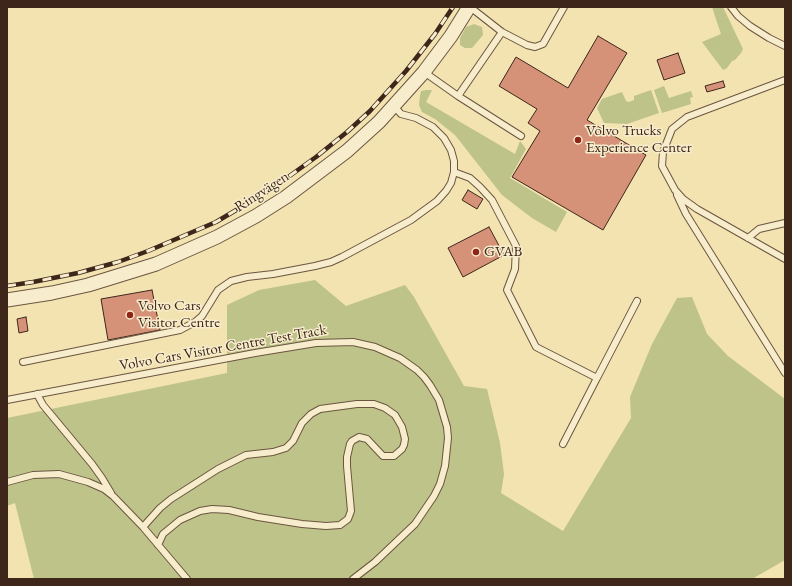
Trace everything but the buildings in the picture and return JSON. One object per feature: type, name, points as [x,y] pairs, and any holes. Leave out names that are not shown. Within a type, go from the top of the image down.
[{"type":"street","name":"Ringvägen","points":[[7,300],[52,293],[109,279],[156,264],[217,238],[268,208],[319,173],[357,142],[394,106],[424,72],[451,36],[470,7]]},
{"type":"lane","points":[[470,7],[502,32],[527,45],[535,47],[543,44],[564,7]]},
{"type":"lane","points":[[731,7],[738,16],[750,26],[785,46]]},
{"type":"lane","points":[[458,96],[502,32]]},
{"type":"lane","points":[[424,72],[458,96],[521,136]]},
{"type":"lane","points":[[785,80],[687,117],[672,129],[663,152],[662,166],[686,214],[785,373]]},
{"type":"lane","points":[[23,362],[180,330],[195,322],[202,316],[218,290],[231,281],[331,262],[410,220],[437,201],[446,192],[451,183],[454,172],[454,161],[451,150],[444,138],[433,127],[416,118],[401,114],[394,106]]},
{"type":"lane","points":[[454,172],[470,178],[492,200],[516,246],[515,269],[507,290],[536,347],[597,378]]},
{"type":"lane","points":[[675,190],[697,209],[785,259]]},
{"type":"lane","points":[[748,238],[759,229],[785,223]]},
{"type":"lane","points":[[563,444],[637,301]]},
{"type":"lane","name":"Volvo Cars Visitor Centre Test Track","points":[[7,400],[255,353],[316,343],[353,342],[375,347],[400,358],[424,377],[439,400],[447,427],[448,438],[445,466],[440,484],[434,496],[415,524],[375,562],[353,579]]},
{"type":"lane","points":[[37,394],[43,405],[102,478],[113,496]]},
{"type":"lane","points":[[143,527],[160,508],[171,499],[205,476],[235,459],[246,455],[272,452],[286,448],[293,441],[300,426],[306,418],[320,410],[357,404],[374,404],[385,408],[395,415],[402,427],[405,439],[404,445],[402,449],[394,456],[383,456],[367,439],[356,437],[350,444],[347,466],[351,514],[348,520],[340,525],[326,526],[302,524],[258,517],[229,510],[212,509],[200,511],[180,520],[163,534],[158,545]]},
{"type":"lane","points":[[7,482],[33,475],[59,474],[88,482],[104,489],[113,496],[143,527],[187,579]]},
{"type":"green space","points":[[712,7],[723,7],[743,49],[735,60],[723,70],[702,42],[721,34]]},
{"type":"green space","points":[[474,24],[482,27],[483,35],[472,48],[465,48],[460,45],[460,38],[466,27]]},
{"type":"green space","points":[[664,86],[669,98],[691,91],[693,97],[690,98],[691,104],[662,113],[654,90]]},
{"type":"green space","points":[[432,90],[426,102],[515,154],[520,141],[526,149],[510,178],[567,212],[556,232],[532,218],[502,195],[455,135],[435,119],[422,112],[419,105],[420,96],[421,91]]},
{"type":"green space","points":[[651,90],[659,113],[627,124],[604,123],[597,108],[602,99],[622,92],[626,101],[629,102],[634,100],[634,96]]},
{"type":"green space","points":[[315,280],[346,306],[405,285],[414,297],[464,386],[487,389],[500,443],[504,474],[501,493],[563,531],[631,418],[630,397],[652,344],[677,298],[692,297],[707,334],[728,356],[785,399],[785,560],[752,579],[34,579],[15,503],[7,506],[7,418],[227,373],[227,305],[259,290]]},
{"type":"railway","points":[[7,286],[78,273],[118,262],[216,222],[270,190],[316,157],[370,111],[406,71],[435,34],[453,7]]},
{"type":"place","name":"Volvo Trucks Experience Center","points":[[578,140]]},
{"type":"place","name":"GVAB","points":[[476,252]]},
{"type":"place","name":"Volvo Cars Visitor Centre","points":[[130,315]]}]
